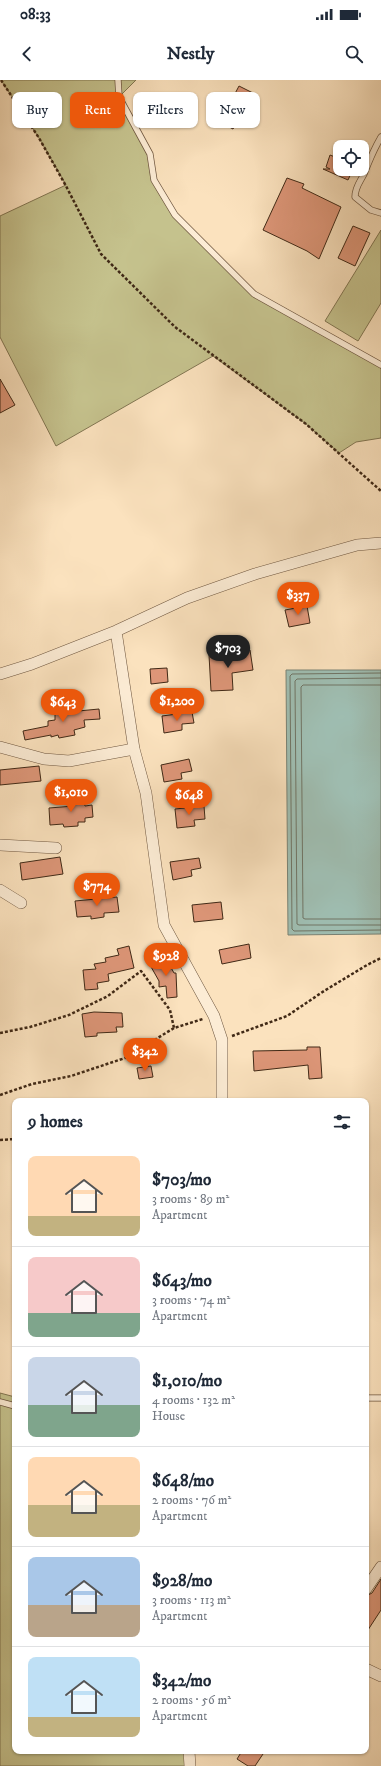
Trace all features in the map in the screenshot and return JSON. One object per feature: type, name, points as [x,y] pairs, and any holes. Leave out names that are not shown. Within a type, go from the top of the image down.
[{"type":"street","points":[[0,674],[32,664],[116,631],[187,598],[255,574],[357,545],[381,543]]},
{"type":"street","points":[[116,631],[134,749],[146,793],[164,925],[214,1016],[222,1040],[222,1098]]},
{"type":"street","points":[[0,747],[44,759],[69,761],[134,749]]},
{"type":"street","points":[[0,846],[56,848]]},
{"type":"street","points":[[0,890],[21,903]]},
{"type":"street","points":[[369,1585],[381,1567]]},
{"type":"street","points":[[369,1670],[381,1676]]},
{"type":"street","points":[[189,1754],[190,1766]]},
{"type":"lane","points":[[118,80],[119,97],[150,154],[154,180],[175,215],[254,294],[381,365]]},
{"type":"lane","points":[[381,137],[372,152],[363,176],[358,182],[355,197],[370,210],[381,213]]},
{"type":"lane","points":[[369,1398],[381,1398]]},
{"type":"lane","points":[[0,1402],[12,1405]]},
{"type":"path","points":[[1,80],[46,152],[101,254],[175,327],[306,424],[381,491]]},
{"type":"path","points":[[222,1040],[287,1016],[324,991],[381,958]]},
{"type":"path","points":[[0,1033],[30,1027],[69,1015],[108,996],[141,971],[170,1010],[174,1028]]},
{"type":"path","points":[[0,1095],[32,1084],[71,1076],[125,1058],[174,1028],[214,1016]]},
{"type":"path","points":[[0,1140],[12,1139]]},
{"type":"shaded area","points":[[1,80],[136,80],[124,92],[70,92],[70,128],[125,128],[125,108],[133,123],[133,128],[136,128],[150,154],[154,180],[175,215],[254,294],[381,365],[381,438],[356,442],[339,453],[306,424],[213,356],[56,446],[0,337],[0,216],[66,185],[32,128],[62,128],[62,92],[12,92],[12,97]]},
{"type":"shaded area","points":[[381,230],[381,303],[358,341],[325,321]]},
{"type":"shaded area","points":[[0,1393],[12,1396],[12,1754],[188,1754],[187,1766],[0,1766]]},
{"type":"water","points":[[286,670],[381,670],[381,934],[288,935]]},
{"type":"building","points":[[239,86],[251,92],[236,92]]},
{"type":"building","points":[[330,155],[333,156],[333,173],[323,169],[330,169],[326,167]]},
{"type":"building","points":[[339,176],[350,176],[348,180]]},
{"type":"building","points":[[287,178],[304,184],[302,188],[341,207],[319,259],[307,251],[263,230]]},
{"type":"building","points":[[353,226],[370,233],[355,266],[338,258]]},
{"type":"building","points":[[0,379],[15,405],[0,413]]},
{"type":"building","points":[[307,606],[310,623],[289,627],[285,610]]},
{"type":"building","points":[[250,650],[253,670],[232,673],[233,690],[211,691],[209,655]]},
{"type":"building","points":[[167,668],[168,682],[151,684],[150,669]]},
{"type":"building","points":[[55,704],[67,704],[68,712],[99,709],[100,719],[84,720],[85,727],[74,730],[75,735],[59,738],[58,735],[51,737],[51,735],[25,740],[23,731],[48,726],[48,721],[55,720]]},
{"type":"building","points":[[192,712],[194,723],[182,724],[182,730],[164,733],[162,716]]},
{"type":"building","points":[[189,759],[192,771],[181,773],[182,779],[164,782],[161,765]]},
{"type":"building","points":[[39,766],[41,781],[0,785],[0,770]]},
{"type":"building","points":[[82,793],[85,806],[92,805],[93,817],[85,818],[85,822],[78,822],[78,826],[64,827],[63,824],[50,825],[49,808],[74,806],[71,796]]},
{"type":"building","points":[[204,806],[205,819],[194,820],[195,826],[177,828],[175,809]]},
{"type":"building","points":[[60,857],[63,874],[22,880],[20,863]]},
{"type":"building","points":[[199,858],[201,868],[191,870],[192,876],[173,880],[170,862]]},
{"type":"building","points":[[117,897],[119,912],[104,913],[104,917],[91,919],[91,916],[77,917],[75,901]]},
{"type":"building","points":[[221,902],[223,919],[194,922],[192,905]]},
{"type":"building","points":[[249,944],[251,958],[222,964],[219,950]]},
{"type":"building","points":[[129,946],[134,968],[108,974],[109,981],[97,983],[98,989],[85,990],[83,970],[96,969],[94,964],[106,962],[105,958],[119,955],[117,949]]},
{"type":"building","points":[[165,957],[174,973],[176,973],[177,997],[167,998],[166,986],[159,987],[159,981],[150,965]]},
{"type":"building","points":[[94,1012],[122,1013],[123,1027],[116,1027],[117,1032],[97,1033],[97,1036],[85,1037],[82,1014]]},
{"type":"building","points":[[307,1047],[320,1047],[322,1078],[309,1079],[308,1065],[254,1071],[253,1051],[307,1050]]},
{"type":"building","points":[[151,1066],[153,1077],[139,1079],[137,1068]]},
{"type":"building","points":[[381,1579],[381,1610],[369,1628],[369,1594],[372,1593]]},
{"type":"building","points":[[240,1754],[263,1754],[255,1766],[248,1766],[237,1759]]}]
